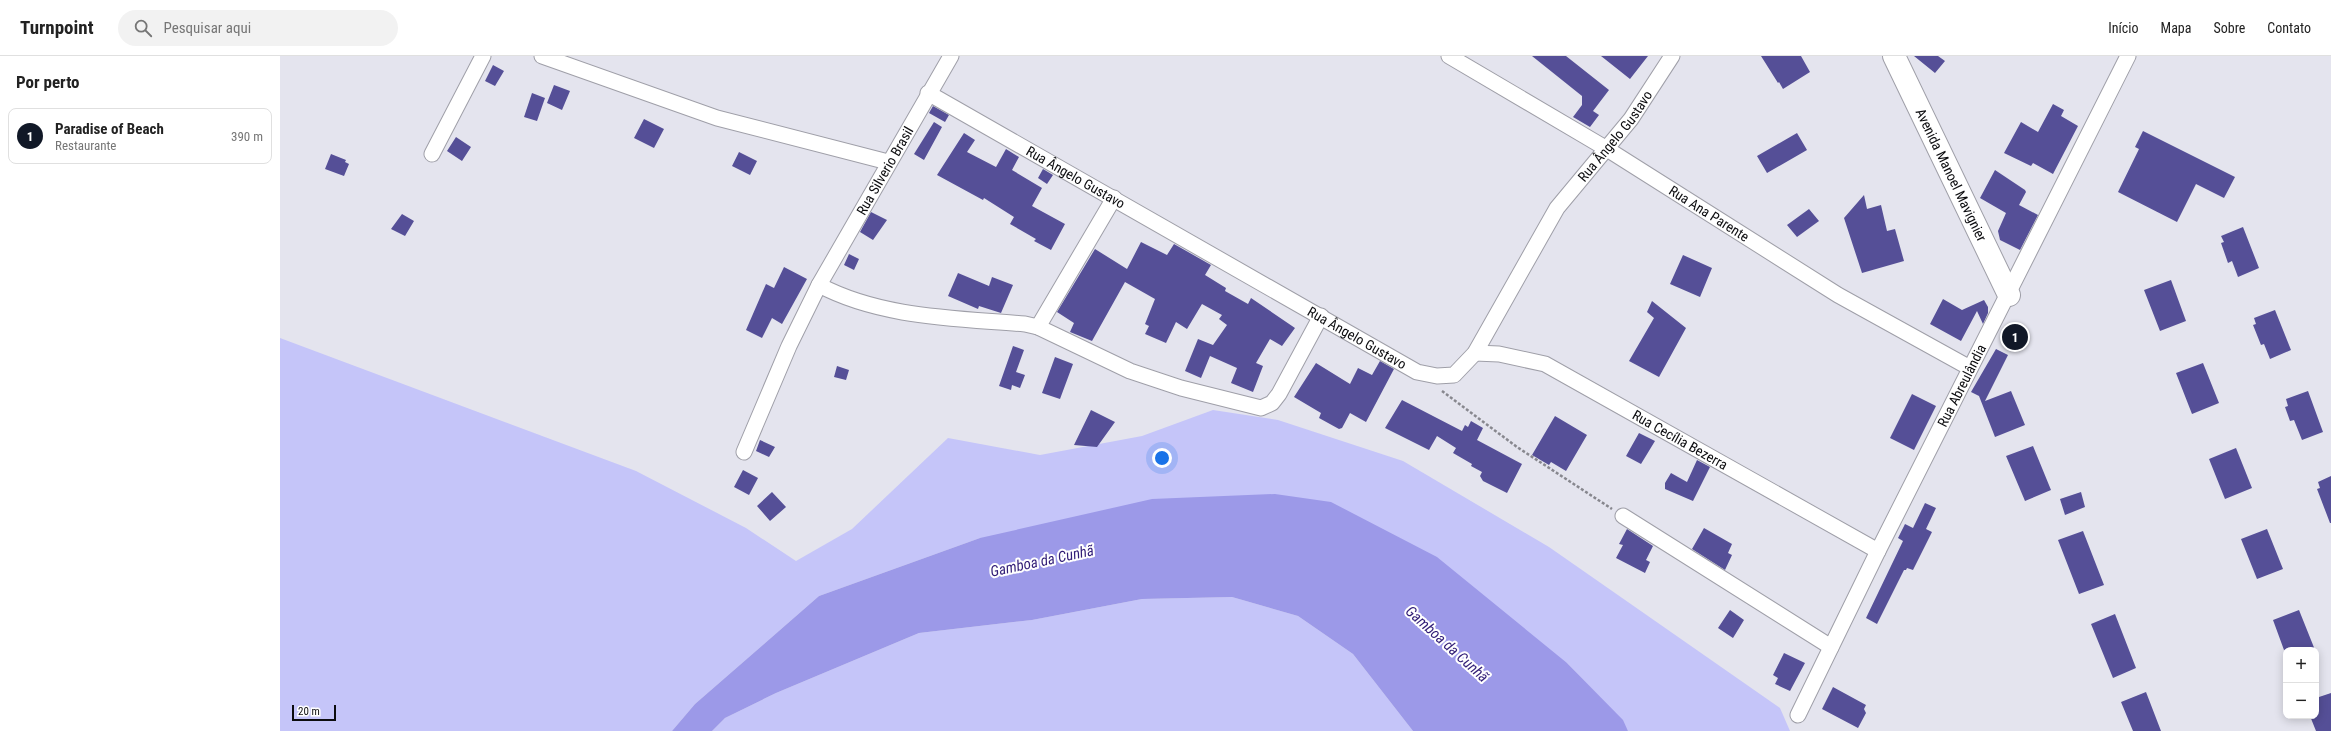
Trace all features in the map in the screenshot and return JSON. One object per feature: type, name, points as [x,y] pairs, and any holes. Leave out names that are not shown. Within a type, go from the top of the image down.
[{"type":"street","points":[[432,154],[483,56]]},
{"type":"street","points":[[542,56],[717,118],[888,162]]},
{"type":"street","name":"Rua Silverio Brasil","points":[[744,452],[789,346],[819,285],[888,162],[951,56]]},
{"type":"street","name":"Rua Ana Parente","points":[[1449,56],[1607,149],[1838,295],[1970,368]]},
{"type":"street","name":"Rua Ângelo Gustavo","points":[[928,93],[1417,372],[1437,376],[1454,374],[1475,353],[1557,208],[1632,119],[1672,56]]},
{"type":"street","name":"Avenida Manoel Mavignier","points":[[1894,56],[1909,84],[2009,295]]},
{"type":"street","name":"Rua Abreulândia","points":[[1798,715],[1878,551],[1970,368],[2009,295],[2128,56]]},
{"type":"street","points":[[1038,327],[1114,198]]},
{"type":"street","points":[[819,285],[839,295],[887,308],[933,316],[1025,324],[1038,327],[1130,371],[1181,388],[1261,408],[1272,403],[1279,394],[1321,316]]},
{"type":"street","name":"Rua Cecília Bezerra","points":[[1475,353],[1525,358],[1545,364],[1878,551]]},
{"type":"street","points":[[1623,516],[1831,647]]},
{"type":"path","points":[[1417,372],[1517,447],[1623,516]]},
{"type":"shaded area","points":[[280,338],[636,471],[746,528],[796,561],[852,529],[948,438],[1040,455],[1142,436],[1213,410],[1278,420],[1403,461],[1549,547],[1780,708],[1790,731],[1628,731],[1622,720],[1567,663],[980,538],[819,596],[695,704],[672,731],[280,731]]},
{"type":"shaded area","points":[[1232,597],[1298,616],[1353,654],[1413,731],[712,731],[725,718],[776,693],[919,633],[1032,620],[1142,599]]},
{"type":"water","name":"Gamboa da Cunhã","points":[[1275,494],[1331,502],[1437,557],[1567,663],[1623,720],[1628,731],[1413,731],[1353,654],[1298,616],[1232,597],[1142,599],[1032,620],[919,633],[776,693],[725,718],[712,731],[672,731],[695,704],[819,596],[980,538],[1152,499]]},
{"type":"building","points":[[1532,56],[1566,56],[1609,90],[1593,111],[1599,115],[1590,127],[1573,117],[1582,105],[1582,96]]},
{"type":"building","points":[[1601,56],[1648,56],[1630,79]]},
{"type":"building","points":[[1761,56],[1801,56],[1810,72],[1783,89]]},
{"type":"building","points":[[1914,56],[1938,56],[1945,61],[1935,73]]},
{"type":"building","points":[[493,65],[504,71],[495,86],[485,81]]},
{"type":"building","points":[[554,85],[570,91],[562,110],[547,103]]},
{"type":"building","points":[[532,93],[545,98],[537,121],[524,117]]},
{"type":"building","points":[[2053,104],[2064,110],[2061,116],[2078,126],[2053,174],[2033,163],[2031,166],[2004,153],[2021,122],[2038,132]]},
{"type":"building","points":[[933,106],[949,115],[945,122],[929,113]]},
{"type":"building","points":[[644,119],[664,129],[654,148],[634,138]]},
{"type":"building","points":[[934,122],[942,127],[924,160],[914,154]]},
{"type":"building","points":[[2143,131],[2235,177],[2224,198],[2196,184],[2177,222],[2118,192],[2139,149],[2135,147]]},
{"type":"building","points":[[964,133],[975,140],[967,152],[996,167],[1006,149],[1019,157],[1012,170],[1042,188],[1032,206],[1065,224],[1051,250],[1034,241],[1036,239],[1010,224],[1014,217],[984,198],[983,200],[937,175]]},
{"type":"building","points":[[1797,133],[1807,150],[1767,173],[1757,156]]},
{"type":"building","points":[[456,137],[471,147],[462,161],[447,151]]},
{"type":"building","points":[[739,152],[757,161],[750,175],[732,166]]},
{"type":"building","points":[[331,154],[346,160],[345,162],[349,164],[344,176],[325,169]]},
{"type":"building","points":[[1043,169],[1053,175],[1047,184],[1038,178]]},
{"type":"building","points":[[1995,170],[2025,190],[2026,192],[2019,205],[2038,215],[2020,250],[2000,240],[1998,231],[2006,213],[1980,198]]},
{"type":"building","points":[[1864,195],[1867,209],[1881,205],[1887,231],[1895,229],[1904,261],[1862,273],[1844,218]]},
{"type":"building","points":[[1809,209],[1819,221],[1797,237],[1787,225]]},
{"type":"building","points":[[871,212],[887,220],[873,240],[860,232]]},
{"type":"building","points":[[402,214],[414,221],[405,236],[391,229]]},
{"type":"building","points":[[2243,227],[2259,268],[2238,277],[2232,261],[2228,263],[2221,243],[2224,242],[2221,236]]},
{"type":"building","points":[[1141,242],[1167,255],[1174,244],[1211,265],[1205,275],[1226,288],[1225,291],[1248,304],[1251,298],[1295,328],[1282,346],[1270,339],[1256,363],[1263,366],[1253,392],[1231,383],[1237,368],[1210,356],[1201,378],[1185,371],[1198,339],[1213,345],[1227,325],[1219,319],[1222,315],[1202,304],[1187,329],[1176,322],[1166,343],[1145,334],[1149,326],[1145,324],[1155,299],[1125,282],[1092,341],[1070,332],[1074,323],[1057,312],[1095,249],[1127,269]]},
{"type":"building","points":[[849,254],[859,259],[854,270],[844,265]]},
{"type":"building","points":[[1683,255],[1712,268],[1700,297],[1670,284]]},
{"type":"building","points":[[784,267],[807,279],[782,324],[772,318],[762,338],[746,330],[766,284],[774,288]]},
{"type":"building","points":[[958,273],[989,286],[992,277],[1013,285],[1001,313],[979,306],[978,309],[948,296]]},
{"type":"building","points":[[2171,280],[2186,321],[2160,331],[2144,290]]},
{"type":"building","points":[[1943,299],[1962,310],[1984,300],[1988,307],[1988,313],[1983,324],[1977,311],[1961,341],[1930,324]]},
{"type":"building","points":[[1652,301],[1686,328],[1659,377],[1629,361],[1654,318],[1647,312]]},
{"type":"building","points":[[2275,310],[2291,350],[2270,359],[2264,344],[2261,345],[2253,325],[2256,324],[2254,318]]},
{"type":"building","points":[[1013,346],[1024,350],[1016,372],[1025,375],[1020,388],[1012,385],[1011,390],[999,386]]},
{"type":"building","points":[[1996,349],[2008,355],[1985,401],[2011,391],[2025,425],[1995,437],[1979,396],[1971,392]]},
{"type":"building","points":[[1055,357],[1073,364],[1060,399],[1042,393]]},
{"type":"building","points":[[1380,361],[1394,369],[1366,422],[1350,413],[1342,428],[1339,429],[1319,418],[1321,413],[1294,397],[1316,363],[1350,384],[1358,368],[1372,375]]},
{"type":"building","points":[[2203,363],[2219,403],[2192,414],[2176,373]]},
{"type":"building","points":[[837,366],[849,370],[846,380],[834,377]]},
{"type":"building","points":[[2308,391],[2323,432],[2302,440],[2294,420],[2290,421],[2285,407],[2288,406],[2286,399]]},
{"type":"building","points":[[1912,394],[1936,406],[1914,450],[1890,438]]},
{"type":"building","points":[[1402,400],[1462,431],[1465,425],[1468,427],[1471,421],[1483,428],[1477,440],[1522,464],[1507,493],[1483,481],[1480,476],[1482,472],[1471,466],[1472,464],[1453,453],[1456,448],[1437,436],[1429,450],[1385,428]]},
{"type":"building","points":[[1091,410],[1115,422],[1097,447],[1074,445]]},
{"type":"building","points":[[1555,416],[1587,435],[1566,471],[1551,462],[1549,465],[1532,455]]},
{"type":"building","points":[[1639,433],[1655,441],[1641,464],[1626,456]]},
{"type":"building","points":[[760,440],[775,447],[769,457],[756,451]]},
{"type":"building","points":[[2033,446],[2051,490],[2025,501],[2006,456]]},
{"type":"building","points":[[2236,448],[2252,488],[2225,499],[2209,459]]},
{"type":"building","points":[[1697,460],[1710,467],[1693,501],[1665,489],[1665,483],[1671,473],[1687,482]]},
{"type":"building","points":[[743,470],[758,478],[749,495],[734,487]]},
{"type":"building","points":[[2331,476],[2330,523],[2317,489],[2320,488],[2318,482]]},
{"type":"building","points":[[772,492],[786,507],[770,521],[757,506]]},
{"type":"building","points":[[2081,492],[2085,507],[2065,515],[2060,499]]},
{"type":"building","points":[[1925,503],[1936,508],[1926,529],[1932,532],[1913,570],[1907,568],[1904,570],[1877,624],[1866,618],[1903,541],[1898,538],[1905,524],[1913,528]]},
{"type":"building","points":[[1704,528],[1732,544],[1728,553],[1732,555],[1725,570],[1692,549]]},
{"type":"building","points":[[1627,529],[1653,546],[1646,560],[1650,562],[1645,573],[1616,558],[1623,545],[1619,544]]},
{"type":"building","points":[[2267,529],[2283,569],[2257,579],[2241,539]]},
{"type":"building","points":[[2083,531],[2104,585],[2079,594],[2058,540]]},
{"type":"building","points":[[1730,610],[1744,620],[1733,638],[1718,628]]},
{"type":"building","points":[[2299,610],[2314,647],[2283,647],[2273,620]]},
{"type":"building","points":[[2115,614],[2136,668],[2113,678],[2091,624]]},
{"type":"building","points":[[1784,653],[1805,663],[1790,691],[1775,684],[1778,678],[1773,675]]},
{"type":"building","points":[[1833,687],[1866,705],[1864,709],[1866,713],[1858,728],[1822,709]]},
{"type":"building","points":[[2146,692],[2161,731],[2133,731],[2121,702]]},
{"type":"building","points":[[2331,693],[2331,731],[2316,731],[2311,719],[2319,719],[2319,697]]},
{"type":"place","name":"Paradise of Beach","points":[[2015,337]]}]
